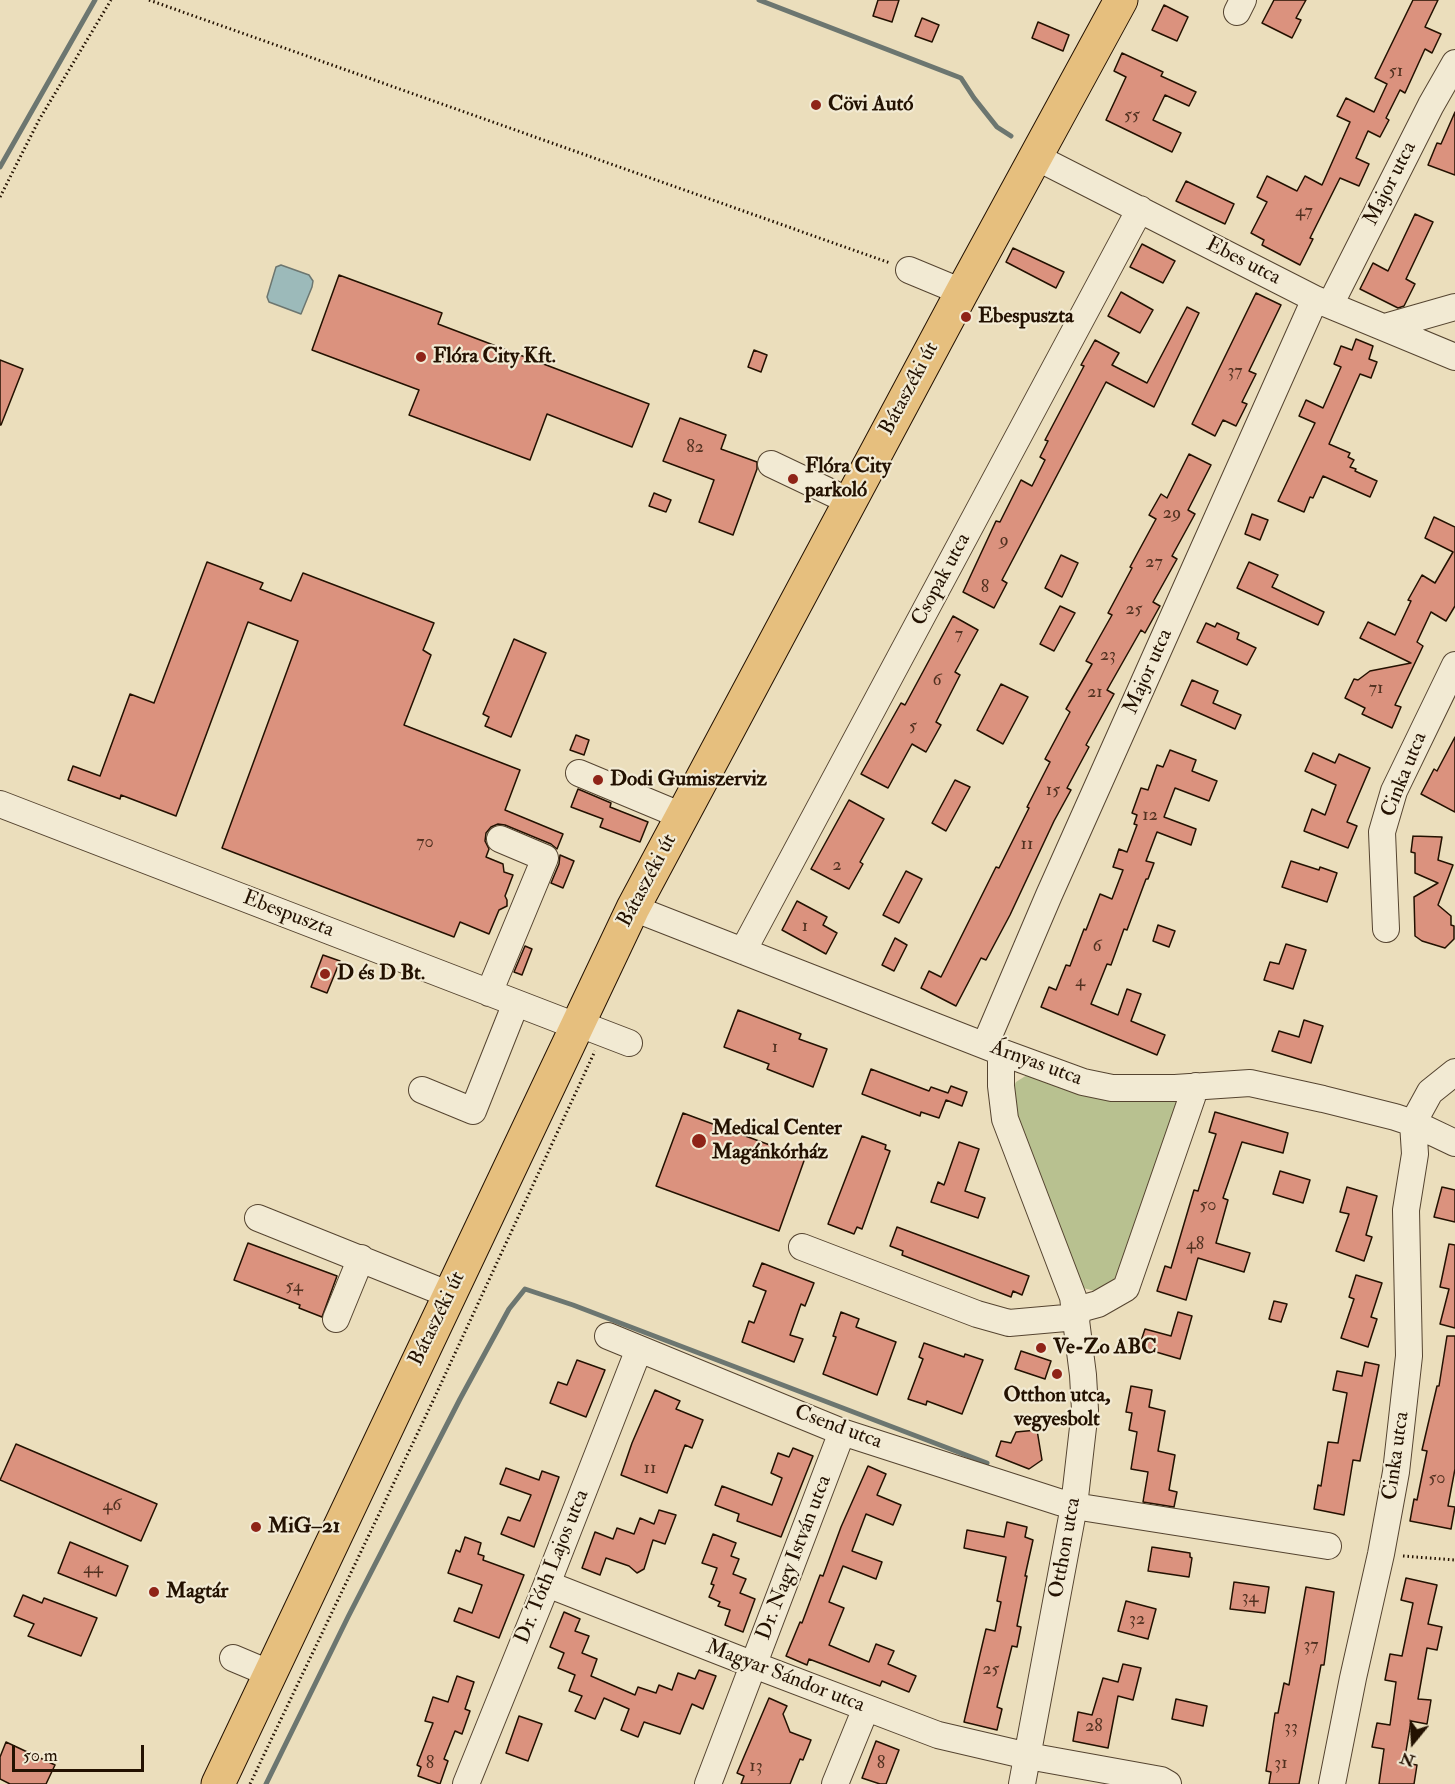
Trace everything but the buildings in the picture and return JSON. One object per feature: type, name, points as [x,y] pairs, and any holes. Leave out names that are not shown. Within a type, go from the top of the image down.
[{"type":"main road","name":"Bátaszéki út","points":[[218,1784],[450,1294],[586,1027],[633,908],[962,292],[1121,0]]},
{"type":"street","name":"Major utca","points":[[993,1049],[1054,884],[1322,302],[1455,63]]},
{"type":"street","name":"Ebes utca","points":[[1036,158],[1322,302],[1455,357]]},
{"type":"street","name":"Csopak utca","points":[[743,951],[1140,209]]},
{"type":"street","points":[[909,270],[962,292]]},
{"type":"street","points":[[1385,327],[1455,307]]},
{"type":"street","points":[[771,464],[851,502]]},
{"type":"street","name":"Cinka utca","points":[[1386,929],[1382,832],[1394,791],[1455,664]]},
{"type":"street","points":[[579,773],[682,816]]},
{"type":"street","name":"Ebespuszta","points":[[0,804],[489,993],[629,1043]]},
{"type":"street","points":[[489,993],[545,858],[500,840]]},
{"type":"street","name":"Árnyas utca","points":[[633,908],[1083,1082],[1112,1088],[1250,1083],[1323,1099],[1413,1123],[1455,1143]]},
{"type":"street","points":[[422,1090],[473,1111],[516,1003]]},
{"type":"street","name":"Otthon utca","points":[[993,1049],[1008,1128],[1073,1297],[1085,1410],[1074,1506],[1022,1784]]},
{"type":"street","points":[[1413,1123],[1430,1092],[1455,1071]]},
{"type":"street","points":[[802,1247],[977,1314],[1009,1323],[1076,1313],[1114,1297],[1126,1288],[1196,1086]]},
{"type":"street","name":"Cinka utca","points":[[1332,1784],[1396,1472],[1409,1356],[1406,1210],[1415,1154],[1413,1123]]},
{"type":"street","points":[[258,1218],[450,1294]]},
{"type":"street","points":[[336,1319],[361,1258]]},
{"type":"street","name":"Csend utca","points":[[608,1336],[842,1432],[1074,1506],[1328,1546]]},
{"type":"street","name":"Dr. Tóth Lajos utca","points":[[466,1784],[639,1349]]},
{"type":"street","name":"Dr. Nagy István utca","points":[[708,1784],[842,1432]]},
{"type":"street","name":"Magyar Sándor utca","points":[[547,1584],[939,1735],[1028,1756],[1161,1780],[1168,1784]]},
{"type":"street","points":[[234,1658],[270,1674]]},
{"type":"street","points":[[836,1784],[866,1708]]},
{"type":"path","points":[[0,197],[39,120],[111,0]]},
{"type":"path","points":[[149,0],[909,270]]},
{"type":"path","points":[[250,1784],[432,1403],[586,1027]]},
{"type":"path","points":[[1381,1554],[1455,1560]]},
{"type":"green space","points":[[1027,1075],[1176,1102],[1179,1112],[1118,1277],[1112,1284],[1095,1291],[1079,1287],[1024,1153],[1013,1088],[1016,1082]]},
{"type":"water","points":[[281,265],[309,275],[313,281],[301,314],[269,302],[267,297],[276,267]]},
{"type":"waterway","points":[[0,167],[95,0]]},
{"type":"waterway","points":[[759,0],[961,78],[997,127],[1011,136]]},
{"type":"waterway","points":[[266,1784],[348,1617],[460,1399],[509,1309],[525,1289],[573,1305],[987,1463]]},
{"type":"place","name":"Cövi Autó","points":[[816,105]]},
{"type":"place","name":"Ebespuszta","points":[[966,317]]},
{"type":"place","name":"Flóra City Kft.","points":[[421,357]]},
{"type":"place","name":"Flóra City parkoló","points":[[793,479]]},
{"type":"place","name":"Dodi Gumiszerviz","points":[[598,780]]},
{"type":"place","name":"D és D Bt.","points":[[325,974]]},
{"type":"place","name":"Medical Center Magánkórház","points":[[699,1141]]},
{"type":"place","name":"Ve-Zo ABC","points":[[1041,1348]]},
{"type":"place","name":"Otthon utca, vegyesbolt","points":[[1057,1374]]},
{"type":"place","name":"MiG–21","points":[[256,1527]]},
{"type":"place","name":"Magtár","points":[[154,1592]]}]
